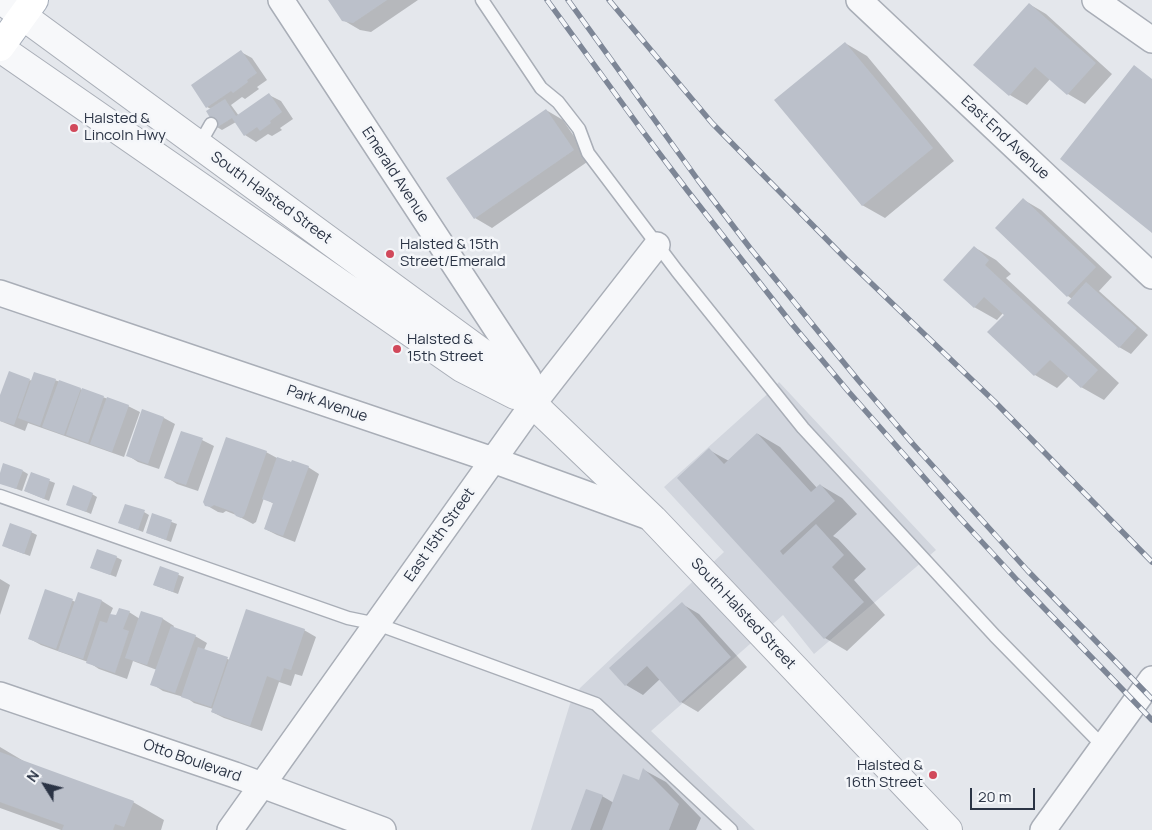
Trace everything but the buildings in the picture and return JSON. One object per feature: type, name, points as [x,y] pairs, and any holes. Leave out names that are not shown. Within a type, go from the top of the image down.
[{"type":"main road","points":[[0,48],[28,8]]},
{"type":"street","name":"South Halsted Street","points":[[0,0],[28,8],[205,134],[484,354],[533,404],[653,518],[948,830]]},
{"type":"street","name":"Emerald Avenue","points":[[281,0],[528,377],[533,404]]},
{"type":"street","name":"East End Avenue","points":[[859,0],[1152,276]]},
{"type":"street","points":[[1095,0],[1152,40]]},
{"type":"street","name":"South Halsted Street","points":[[0,48],[462,368],[533,404]]},
{"type":"street","name":"East 15th Street","points":[[230,830],[533,404],[657,245]]},
{"type":"street","name":"Park Avenue","points":[[0,293],[494,460],[653,518]]},
{"type":"street","points":[[1043,830],[1152,679]]},
{"type":"street","name":"Otto Boulevard","points":[[0,695],[262,785],[383,830]]},
{"type":"lane","points":[[482,0],[541,88],[558,102],[579,129],[588,153],[657,245],[803,428],[995,636],[1103,746]]},
{"type":"lane","points":[[0,496],[348,618],[377,624],[596,704],[731,830]]},
{"type":"shaded area","points":[[779,382],[936,550],[814,654],[783,615],[651,731],[755,830],[531,830],[570,704],[580,688],[724,552],[664,487]]},
{"type":"railway","points":[[547,0],[687,190],[792,324],[848,391],[1017,580],[1152,720]]},
{"type":"railway","points":[[568,0],[698,180],[750,248],[858,380],[1027,570],[1152,699]]},
{"type":"railway","points":[[609,0],[712,123],[846,259],[994,401],[1152,562]]},
{"type":"place","name":"Halsted & Lincoln Hwy","points":[[74,128]]},
{"type":"place","name":"Halsted & 15th Street/Emerald","points":[[390,254]]},
{"type":"place","name":"Halsted & 15th Street","points":[[397,349]]},
{"type":"place","name":"Halsted & 16th Street","points":[[933,775]]}]
